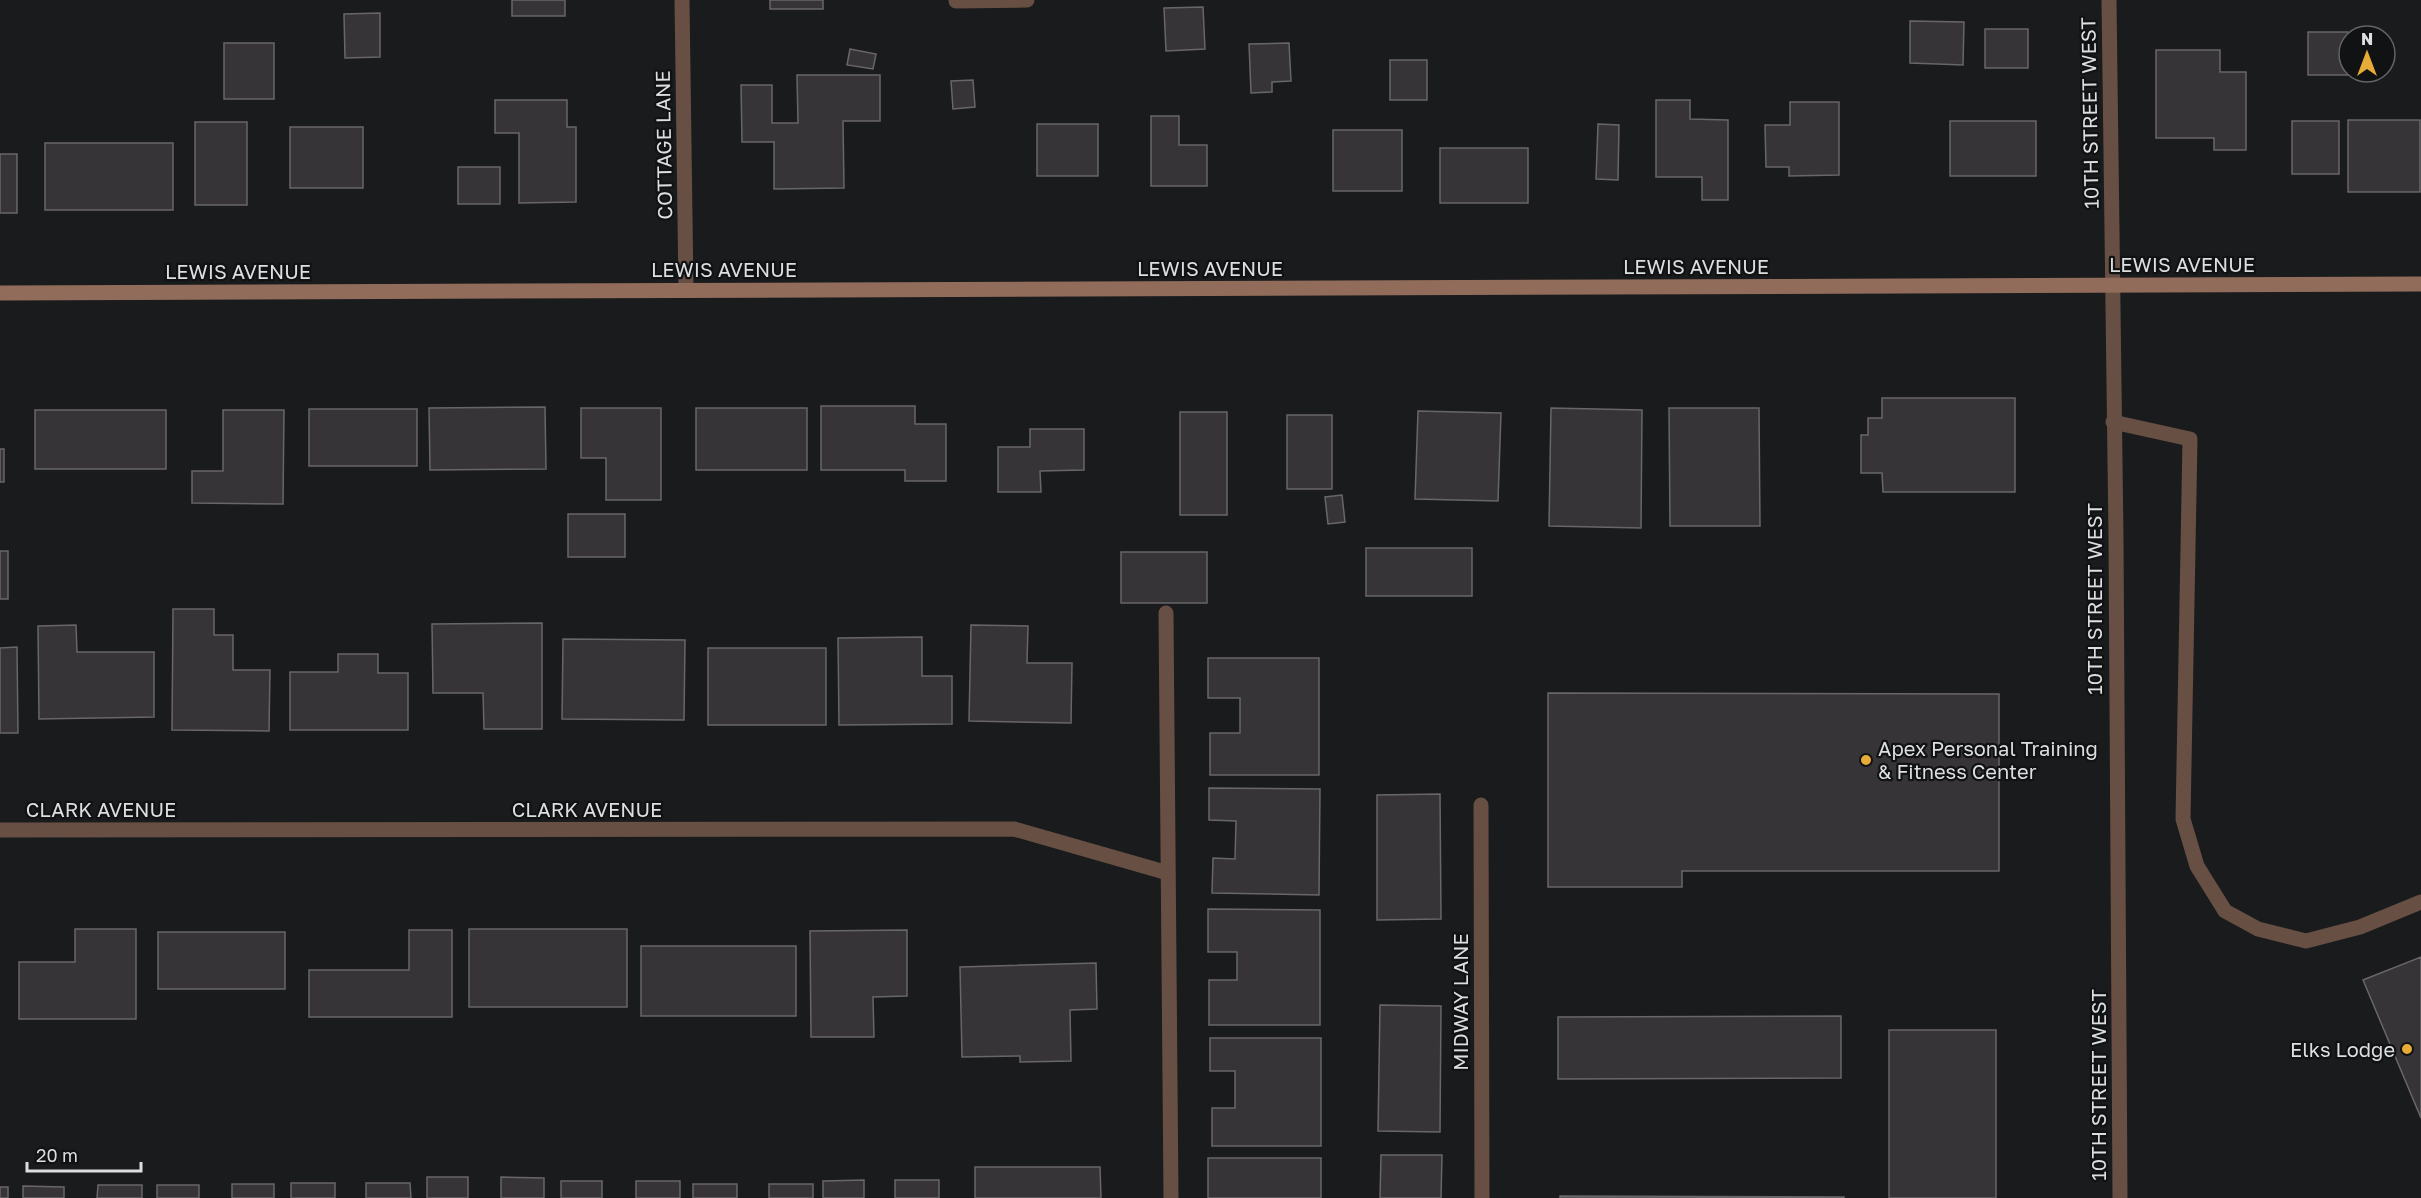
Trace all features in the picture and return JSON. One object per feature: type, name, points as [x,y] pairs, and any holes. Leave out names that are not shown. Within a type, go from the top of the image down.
[{"type":"street","name":"COTTAGE LANE","points":[[682,0],[686,290]]},
{"type":"street","points":[[956,1],[1027,0]]},
{"type":"street","name":"10TH STREET WEST","points":[[2109,0],[2116,537],[2120,1198]]},
{"type":"street","name":"LEWIS AVENUE","points":[[0,293],[2421,284]]},
{"type":"street","points":[[2113,422],[2190,439],[2183,819],[2197,866],[2225,911],[2258,929],[2306,941],[2360,927],[2421,902]]},
{"type":"street","points":[[1166,613],[1171,1198]]},
{"type":"street","name":"MIDWAY LANE","points":[[1481,805],[1482,1198]]},
{"type":"street","name":"CLARK AVENUE","points":[[0,830],[1014,829],[1168,873]]},
{"type":"building","points":[[512,0],[565,0],[565,16],[512,16]]},
{"type":"building","points":[[770,0],[823,0],[823,9],[770,9]]},
{"type":"building","points":[[1203,7],[1205,49],[1166,51],[1164,8]]},
{"type":"building","points":[[380,13],[380,57],[345,58],[344,14]]},
{"type":"building","points":[[1910,21],[1964,22],[1963,65],[1910,63]]},
{"type":"building","points":[[1985,29],[2028,29],[2028,68],[1985,68]]},
{"type":"building","points":[[2308,32],[2337,32],[2337,75],[2308,75]]},
{"type":"building","points":[[224,43],[274,43],[274,99],[224,99]]},
{"type":"building","points":[[1289,43],[1291,81],[1272,82],[1272,92],[1251,93],[1249,44]]},
{"type":"building","points":[[850,49],[876,54],[873,69],[847,65]]},
{"type":"building","points":[[2156,50],[2220,50],[2220,72],[2246,72],[2246,150],[2214,150],[2214,138],[2156,138]]},
{"type":"building","points":[[1390,60],[1427,60],[1427,100],[1390,100]]},
{"type":"building","points":[[797,75],[880,75],[880,121],[843,121],[844,188],[774,189],[774,142],[742,142],[741,85],[772,85],[772,123],[798,123]]},
{"type":"building","points":[[973,80],[975,107],[953,109],[951,81]]},
{"type":"building","points":[[495,100],[567,100],[567,127],[576,127],[576,202],[519,203],[519,133],[495,133]]},
{"type":"building","points":[[1656,100],[1690,100],[1690,119],[1728,120],[1728,200],[1702,200],[1702,177],[1656,177]]},
{"type":"building","points":[[1790,102],[1839,102],[1839,175],[1789,176],[1789,167],[1766,167],[1765,125],[1790,125]]},
{"type":"building","points":[[1151,116],[1179,116],[1179,145],[1207,145],[1207,186],[1151,186]]},
{"type":"building","points":[[2348,120],[2420,120],[2420,192],[2348,192]]},
{"type":"building","points":[[1950,121],[2036,121],[2036,176],[1950,176]]},
{"type":"building","points":[[2292,121],[2339,121],[2339,174],[2292,174]]},
{"type":"building","points":[[195,122],[247,122],[247,205],[195,205]]},
{"type":"building","points":[[1037,124],[1098,124],[1098,176],[1037,176]]},
{"type":"building","points":[[1598,124],[1619,125],[1618,180],[1596,179]]},
{"type":"building","points":[[290,127],[363,127],[363,188],[290,188]]},
{"type":"building","points":[[1333,130],[1402,130],[1402,191],[1333,191]]},
{"type":"building","points":[[45,143],[173,143],[173,210],[45,210]]},
{"type":"building","points":[[1440,148],[1528,148],[1528,203],[1440,203]]},
{"type":"building","points":[[0,154],[17,154],[17,213],[0,213]]},
{"type":"building","points":[[458,167],[500,167],[500,204],[458,204]]},
{"type":"building","points":[[1882,398],[2015,398],[2015,492],[1883,492],[1882,473],[1861,473],[1861,435],[1868,435],[1868,418],[1882,418]]},
{"type":"building","points":[[821,406],[915,406],[915,424],[946,424],[946,481],[905,481],[905,470],[821,470]]},
{"type":"building","points":[[545,407],[546,469],[430,470],[429,408]]},
{"type":"building","points":[[581,408],[661,408],[661,500],[606,500],[606,458],[581,458]]},
{"type":"building","points":[[696,408],[807,408],[807,470],[696,470]]},
{"type":"building","points":[[1551,408],[1642,410],[1641,528],[1549,526]]},
{"type":"building","points":[[1669,408],[1759,408],[1760,526],[1670,526]]},
{"type":"building","points":[[309,409],[417,409],[417,466],[309,466]]},
{"type":"building","points":[[35,410],[166,410],[166,469],[35,469]]},
{"type":"building","points":[[223,410],[284,410],[283,504],[192,503],[192,471],[223,471]]},
{"type":"building","points":[[1418,411],[1501,413],[1498,501],[1415,499]]},
{"type":"building","points":[[1180,412],[1227,412],[1227,515],[1180,515]]},
{"type":"building","points":[[1287,415],[1332,415],[1332,489],[1287,489]]},
{"type":"building","points":[[1030,429],[1084,429],[1084,470],[1040,471],[1041,492],[998,492],[998,447],[1030,447]]},
{"type":"building","points":[[0,449],[4,449],[4,482],[0,482]]},
{"type":"building","points":[[1342,495],[1345,522],[1328,524],[1325,497]]},
{"type":"building","points":[[568,514],[625,514],[625,557],[568,557]]},
{"type":"building","points":[[1366,548],[1472,548],[1472,596],[1366,596]]},
{"type":"building","points":[[0,551],[8,551],[8,599],[0,599]]},
{"type":"building","points":[[1121,552],[1207,552],[1207,603],[1121,603]]},
{"type":"building","points":[[173,609],[214,609],[214,635],[233,635],[233,670],[270,670],[269,731],[172,730]]},
{"type":"building","points":[[542,623],[542,729],[484,729],[483,693],[433,693],[432,624]]},
{"type":"building","points":[[76,625],[77,652],[154,652],[154,717],[39,719],[38,626]]},
{"type":"building","points":[[971,625],[1028,626],[1027,663],[1072,663],[1071,723],[969,721]]},
{"type":"building","points":[[922,637],[922,676],[952,676],[952,724],[839,725],[838,638]]},
{"type":"building","points":[[563,639],[685,640],[684,720],[562,719]]},
{"type":"building","points":[[17,647],[18,733],[0,733],[0,648]]},
{"type":"building","points":[[708,648],[826,648],[826,725],[708,725]]},
{"type":"building","points":[[338,654],[378,654],[378,673],[408,673],[408,730],[290,730],[290,672],[338,672]]},
{"type":"building","points":[[1208,658],[1319,658],[1319,775],[1210,775],[1210,733],[1240,733],[1240,698],[1208,698]]},
{"type":"building","points":[[1548,693],[1999,694],[1999,871],[1682,871],[1682,887],[1548,887]]},
{"type":"building","points":[[1209,788],[1320,789],[1319,895],[1212,893],[1213,858],[1235,859],[1236,821],[1209,820]]},
{"type":"building","points":[[1440,794],[1441,919],[1377,920],[1377,795]]},
{"type":"building","points":[[1208,909],[1320,910],[1320,1025],[1209,1025],[1209,980],[1237,980],[1237,952],[1208,952]]},
{"type":"building","points":[[75,929],[136,929],[136,1019],[19,1019],[19,962],[75,962]]},
{"type":"building","points":[[469,929],[627,929],[627,1007],[469,1007]]},
{"type":"building","points":[[409,930],[452,930],[452,1017],[309,1017],[309,970],[409,970]]},
{"type":"building","points":[[907,930],[907,996],[873,997],[874,1037],[811,1037],[810,931]]},
{"type":"building","points":[[158,932],[285,932],[285,989],[158,989]]},
{"type":"building","points":[[641,946],[796,946],[796,1016],[641,1016]]},
{"type":"building","name":"Elks Lodge","points":[[2421,957],[2421,1118],[2363,980]]},
{"type":"building","points":[[1096,963],[1097,1009],[1070,1010],[1071,1061],[1020,1062],[1020,1056],[962,1057],[960,967]]},
{"type":"building","points":[[1380,1005],[1441,1006],[1440,1132],[1378,1131]]},
{"type":"building","points":[[1841,1016],[1841,1078],[1558,1079],[1558,1017]]},
{"type":"building","points":[[1889,1030],[1996,1030],[1996,1198],[1889,1198]]},
{"type":"building","points":[[1210,1038],[1321,1038],[1321,1146],[1212,1146],[1212,1108],[1235,1108],[1235,1071],[1210,1071]]},
{"type":"building","points":[[1381,1155],[1442,1155],[1441,1198],[1380,1198]]},
{"type":"building","points":[[1208,1158],[1321,1158],[1321,1198],[1208,1198]]},
{"type":"building","points":[[975,1167],[1100,1167],[1101,1198],[975,1198]]},
{"type":"building","points":[[427,1177],[468,1177],[468,1198],[427,1198]]},
{"type":"building","points":[[501,1177],[544,1178],[544,1198],[501,1198]]},
{"type":"building","points":[[864,1180],[864,1198],[823,1198],[823,1181]]},
{"type":"building","points":[[895,1180],[939,1180],[939,1198],[895,1198]]},
{"type":"building","points":[[561,1181],[602,1181],[602,1198],[561,1198]]},
{"type":"building","points":[[636,1181],[680,1181],[680,1198],[636,1198]]},
{"type":"building","points":[[291,1183],[335,1183],[335,1198],[291,1198]]},
{"type":"building","points":[[366,1183],[410,1183],[411,1198],[366,1198]]},
{"type":"building","points":[[232,1184],[274,1184],[274,1198],[232,1198]]},
{"type":"building","points":[[693,1184],[737,1184],[737,1198],[693,1198]]},
{"type":"building","points":[[769,1184],[813,1184],[813,1198],[769,1198]]},
{"type":"building","points":[[98,1185],[142,1185],[142,1198],[97,1198]]},
{"type":"building","points":[[157,1185],[199,1185],[199,1198],[157,1198]]},
{"type":"building","points":[[23,1186],[64,1187],[64,1198],[23,1198]]},
{"type":"building","points":[[0,1187],[8,1187],[8,1198],[0,1198]]},
{"type":"building","points":[[1560,1196],[1844,1197],[1844,1198],[1560,1198]]},
{"type":"place","name":"Apex Personal Training & Fitness Center","points":[[1866,760]]},
{"type":"place","name":"Elks Lodge","points":[[2407,1049]]}]
